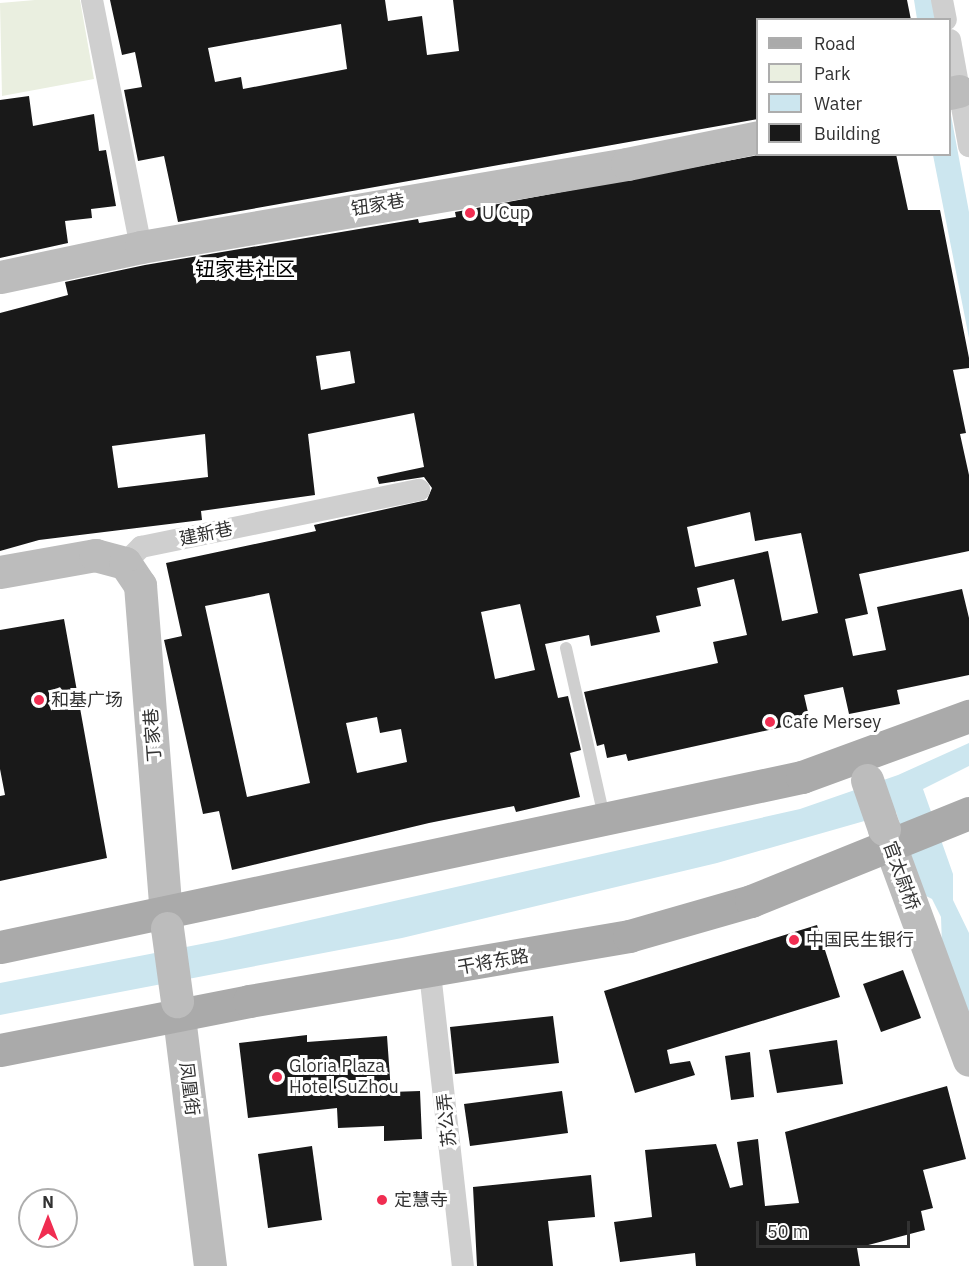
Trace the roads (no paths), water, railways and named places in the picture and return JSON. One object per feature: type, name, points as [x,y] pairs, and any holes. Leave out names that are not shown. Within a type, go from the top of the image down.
[{"type":"main road","points":[[0,946],[166,920],[604,818],[802,777],[863,769],[969,716]]},
{"type":"main road","name":"干将东路","points":[[0,1050],[178,1008],[430,973],[651,930],[751,901],[892,839],[963,815]]},
{"type":"street","points":[[92,0],[141,247]]},
{"type":"street","points":[[942,0],[946,18]]},
{"type":"street","points":[[951,53],[954,92],[969,147]]},
{"type":"street","name":"钮家巷","points":[[0,277],[141,247],[627,164],[756,137]]},
{"type":"street","name":"建新巷","points":[[125,563],[141,547],[419,490]]},
{"type":"street","points":[[0,572],[86,556],[125,563]]},
{"type":"street","name":"丁家巷","points":[[125,563],[137,580],[143,600],[166,920]]},
{"type":"street","name":"官太尉桥","points":[[863,769],[892,839],[969,1060]]},
{"type":"street","name":"凤凰街","points":[[166,920],[210,1266]]},
{"type":"street","name":"苏公弄","points":[[430,973],[463,1266]]},
{"type":"lane","points":[[566,648],[604,818]]},
{"type":"water","points":[[914,0],[932,0],[935,18],[917,18]]},
{"type":"water","points":[[951,115],[969,212],[969,338],[933,156],[951,156]]},
{"type":"water","points":[[969,743],[969,766],[923,789],[953,874],[953,900],[969,933],[969,1020],[942,946],[941,917],[932,899],[924,895],[896,812],[717,863],[402,938],[0,1015],[0,983],[222,940],[800,809],[898,775]]},
{"type":"place","name":"U Cup","points":[[470,213]]},
{"type":"place","name":"和基广场","points":[[39,700]]},
{"type":"place","name":"Cafe Mersey","points":[[770,722]]},
{"type":"place","name":"中国民生银行","points":[[794,940]]},
{"type":"place","name":"Gloria Plaza Hotel SuZhou","points":[[277,1077]]},
{"type":"place","name":"定慧寺","points":[[382,1200]]},
{"type":"district","name":"钮家巷社区","points":[[245,268]]}]
